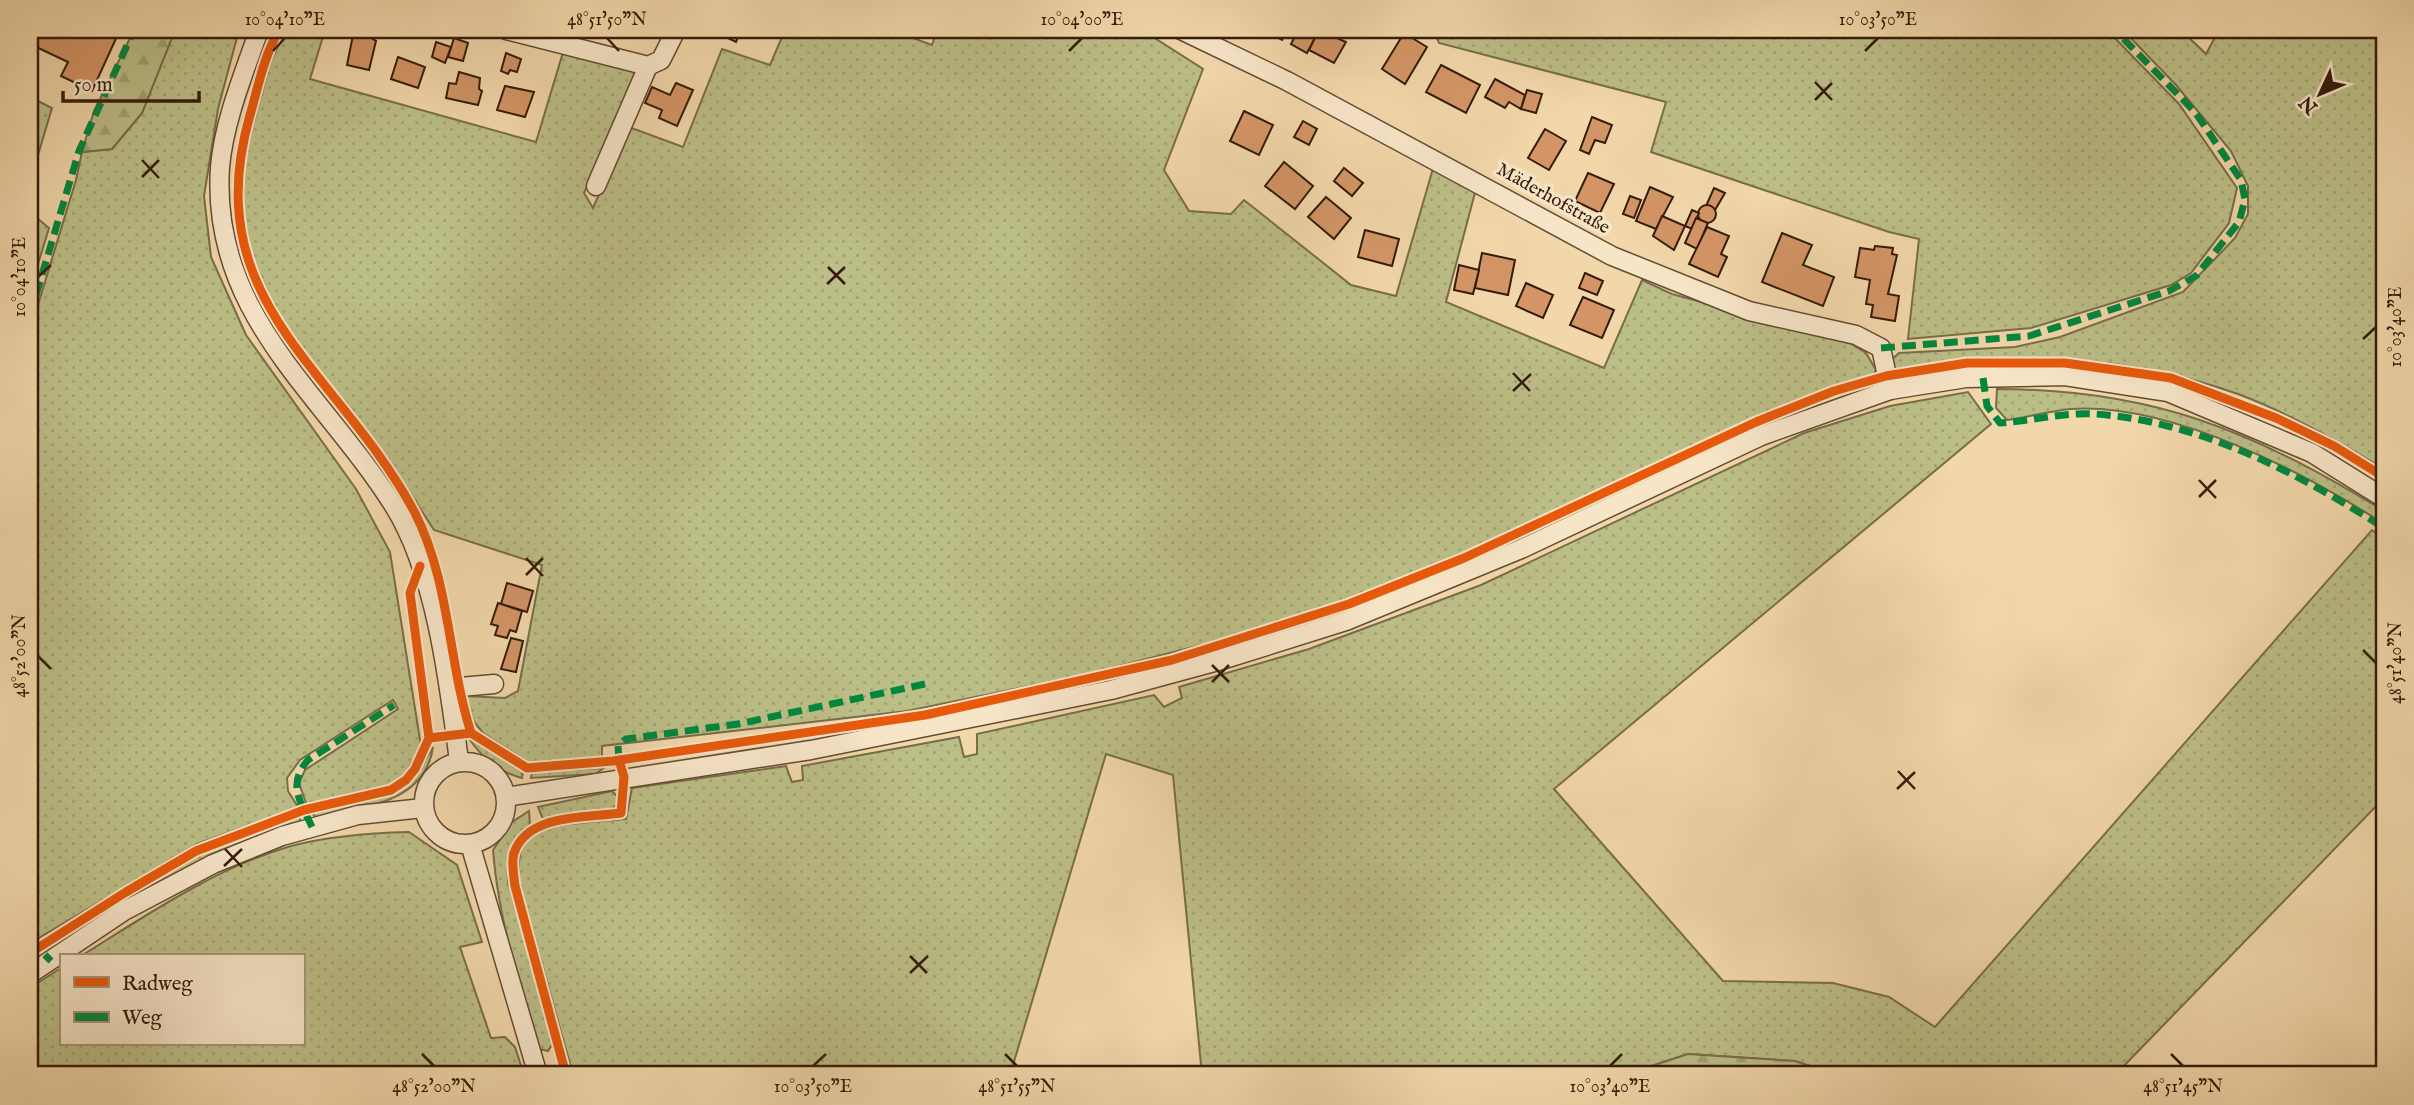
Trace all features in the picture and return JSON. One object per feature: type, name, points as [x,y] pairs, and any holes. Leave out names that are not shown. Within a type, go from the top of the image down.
[{"type":"street","points":[[259,30],[234,105],[220,166],[226,251],[247,304],[277,350],[395,508],[426,586],[449,688],[459,761]]},
{"type":"street","points":[[506,30],[648,66],[661,61],[676,30]]},
{"type":"street","name":"Mäderhofstraße","points":[[1181,30],[1287,81],[1612,256],[1749,311],[1856,335],[1881,348],[1890,390]]},
{"type":"street","points":[[596,186],[648,66]]},
{"type":"street","points":[[506,797],[811,750],[1111,690],[1225,659],[1346,621],[1521,549],[1761,436],[1890,390],[1966,378],[2065,376],[2168,392],[2312,453],[2384,498]]},
{"type":"street","points":[[449,688],[494,684]]},
{"type":"street","points":[[459,761],[484,766],[502,785],[506,797],[505,810],[493,833],[470,844],[445,839],[435,831],[423,808],[424,795],[436,773],[459,761]]},
{"type":"street","points":[[30,974],[124,911],[213,864],[282,836],[358,815],[423,808]]},
{"type":"street","points":[[470,844],[538,1075]]},
{"type":"green space","points":[[134,30],[175,30],[142,113],[112,149],[82,152],[94,111]]},
{"type":"green space","points":[[175,30],[239,30],[218,109],[204,196],[211,257],[246,335],[356,489],[390,552],[421,746],[406,773],[393,785],[307,806],[299,783],[305,770],[398,709],[393,700],[300,760],[287,778],[288,791],[298,807],[197,844],[34,941],[30,948],[30,331],[82,152],[112,149],[142,113]]},
{"type":"green space","points":[[285,30],[325,30],[310,79],[536,142],[564,49],[641,70],[584,193],[593,208],[629,127],[683,147],[722,49],[770,65],[785,30],[891,30],[932,45],[937,30],[1142,30],[1203,69],[1164,170],[1189,211],[1231,214],[1244,200],[1351,285],[1396,296],[1434,165],[1476,189],[1446,302],[1604,368],[1642,280],[1672,294],[1848,342],[1866,353],[1876,370],[1873,376],[1765,413],[1490,543],[1374,590],[1267,628],[1092,673],[907,711],[602,746],[602,761],[529,763],[483,733],[474,722],[466,696],[505,698],[518,691],[542,565],[434,530],[389,460],[292,336],[249,251],[243,207],[244,159],[270,64]]},
{"type":"green space","points":[[1433,30],[2107,30],[2179,104],[2237,188],[2229,223],[2191,273],[2171,285],[2031,328],[1908,339],[1919,239],[1889,232],[1651,152],[1666,102],[1439,43]]},
{"type":"green space","points":[[2123,30],[2181,30],[2206,54],[2219,30],[2384,30],[2384,469],[2276,410],[2238,394],[2153,371],[2110,364],[2024,358],[1893,370],[1890,361],[1899,353],[2015,347],[2060,337],[2183,292],[2235,238],[2248,214],[2248,186],[2231,151],[2176,85]]},
{"type":"green space","points":[[30,97],[52,108],[30,182]]},
{"type":"green space","points":[[30,212],[49,228],[30,290]]},
{"type":"green space","points":[[1997,389],[2053,391],[2105,397],[2200,420],[2245,437],[2336,483],[2384,511],[2384,524],[2275,463],[2192,429],[2151,417],[2110,410],[2071,409],[2007,420],[1996,408]]},
{"type":"green space","points":[[1968,392],[1991,424],[1554,789],[1723,981],[1833,983],[1889,997],[1935,1027],[2372,530],[2384,539],[2384,798],[2115,1075],[1837,1075],[1795,1061],[1688,1054],[1624,1075],[1202,1075],[1173,775],[1106,754],[1010,1075],[573,1075],[518,878],[520,856],[525,841],[537,832],[561,826],[626,819],[632,788],[786,766],[792,782],[803,780],[802,766],[959,737],[964,757],[977,754],[977,734],[1154,695],[1164,707],[1182,698],[1179,687],[1309,649],[1481,585],[1804,433],[1890,406]]},
{"type":"green space","points":[[468,737],[477,740],[523,771],[522,778],[491,763]]},
{"type":"green space","points":[[433,747],[428,766],[418,781],[405,792],[389,800],[353,810],[316,817],[311,813],[398,792],[418,772]]},
{"type":"green space","points":[[604,768],[595,774],[531,778],[532,772]]},
{"type":"green space","points":[[612,791],[618,797],[617,805],[606,812],[543,819],[538,807]]},
{"type":"green space","points":[[529,811],[530,825],[517,836],[510,850],[508,882],[554,1041],[548,1051],[539,1049],[517,976],[499,900],[493,850],[512,822]]},
{"type":"green space","points":[[300,817],[300,822],[216,853],[154,885],[51,949],[48,947],[148,883],[208,850]]},
{"type":"green space","points":[[409,832],[457,865],[482,942],[460,947],[491,1038],[505,1037],[515,1047],[524,1075],[30,1075],[30,988],[60,969],[60,1046],[304,1046],[304,954],[84,954],[182,894],[235,867],[291,846],[364,834]]},
{"type":"green space","points":[[1688,1054],[1795,1061],[1837,1075],[1624,1075]]},
{"type":"building","points":[[30,30],[119,32],[92,91],[61,76],[68,62],[30,44]]},
{"type":"building","points":[[354,30],[372,30],[370,37],[376,41],[369,70],[347,65]]},
{"type":"building","points":[[721,30],[741,30],[736,42],[719,34]]},
{"type":"building","points":[[1263,30],[1287,30],[1282,40]]},
{"type":"building","points":[[1298,30],[1305,33],[1307,30],[1319,30],[1307,53],[1291,44]]},
{"type":"building","points":[[1319,30],[1346,42],[1334,63],[1309,50]]},
{"type":"building","points":[[1404,33],[1427,47],[1405,84],[1382,69]]},
{"type":"building","points":[[454,38],[468,43],[463,61],[448,57]]},
{"type":"building","points":[[436,42],[451,47],[445,63],[432,57]]},
{"type":"building","points":[[506,53],[521,59],[517,72],[510,70],[508,74],[501,71]]},
{"type":"building","points":[[398,57],[425,67],[418,88],[391,79]]},
{"type":"building","points":[[1441,65],[1480,85],[1466,113],[1426,92]]},
{"type":"building","points":[[459,72],[480,78],[479,89],[482,91],[478,105],[446,98],[449,83],[456,84]]},
{"type":"building","points":[[1495,79],[1525,95],[1521,109],[1509,102],[1505,108],[1485,97]]},
{"type":"building","points":[[676,83],[693,90],[677,126],[659,118],[662,110],[645,103],[652,87],[670,95]]},
{"type":"building","points":[[505,86],[534,92],[525,117],[497,110]]},
{"type":"building","points":[[1527,90],[1542,94],[1536,113],[1521,109]]},
{"type":"building","points":[[1244,111],[1273,125],[1259,155],[1230,141]]},
{"type":"building","points":[[1592,117],[1612,125],[1605,143],[1595,140],[1589,154],[1580,150]]},
{"type":"building","points":[[1303,121],[1317,129],[1309,145],[1294,137]]},
{"type":"building","points":[[1545,129],[1566,141],[1549,170],[1528,158]]},
{"type":"building","points":[[1284,162],[1313,186],[1295,209],[1265,186]]},
{"type":"building","points":[[1344,168],[1363,183],[1352,196],[1334,181]]},
{"type":"building","points":[[1588,173],[1614,184],[1600,213],[1575,201]]},
{"type":"building","points":[[1650,187],[1673,197],[1656,229],[1636,221]]},
{"type":"building","points":[[1714,188],[1725,193],[1715,210],[1706,206]]},
{"type":"building","points":[[1630,196],[1641,200],[1634,218],[1623,214]]},
{"type":"building","points":[[1326,197],[1351,218],[1334,239],[1308,217]]},
{"type":"building","points":[[1707,205],[1713,208],[1716,214],[1713,220],[1707,223],[1701,220],[1698,214],[1701,208]]},
{"type":"building","points":[[1692,210],[1699,213],[1692,229],[1685,226]]},
{"type":"building","points":[[1662,216],[1685,226],[1674,250],[1653,236]]},
{"type":"building","points":[[1696,218],[1708,223],[1697,249],[1685,243]]},
{"type":"building","points":[[1707,227],[1729,236],[1721,254],[1727,257],[1718,277],[1689,264]]},
{"type":"building","points":[[1365,230],[1399,239],[1392,266],[1358,257]]},
{"type":"building","points":[[1782,233],[1812,245],[1803,265],[1834,277],[1823,306],[1762,282]]},
{"type":"building","points":[[1875,246],[1893,248],[1892,254],[1897,255],[1888,294],[1899,296],[1895,321],[1871,317],[1873,305],[1866,304],[1870,280],[1855,277],[1860,248],[1874,250]]},
{"type":"building","points":[[1482,253],[1515,260],[1508,295],[1475,288]]},
{"type":"building","points":[[1459,265],[1479,270],[1473,294],[1454,290]]},
{"type":"building","points":[[1585,273],[1603,281],[1597,295],[1579,288]]},
{"type":"building","points":[[1526,283],[1553,295],[1543,318],[1516,306]]},
{"type":"building","points":[[1583,297],[1614,310],[1602,338],[1570,325]]},
{"type":"building","points":[[507,583],[533,591],[527,612],[501,604]]},
{"type":"building","points":[[498,603],[522,611],[516,632],[510,630],[507,638],[495,635],[498,626],[491,624]]},
{"type":"building","points":[[511,638],[523,641],[516,672],[501,669]]},
{"type":"marked path","points":[[30,315],[79,151],[134,30]]},
{"type":"marked path","points":[[1881,348],[2029,336],[2169,291],[2196,276],[2239,222],[2245,199],[2241,180],[2195,112],[2115,30]]},
{"type":"marked path","points":[[1983,378],[1987,406],[2000,423],[2071,414],[2095,414],[2172,427],[2246,453],[2282,470],[2384,528]]},
{"type":"marked path","points":[[619,760],[618,746],[626,739],[738,724],[925,684]]},
{"type":"marked path","points":[[312,827],[303,809],[297,785],[298,777],[308,760],[394,705]]},
{"type":"marked path","points":[[30,940],[51,961]]},
{"type":"cycle path","points":[[279,30],[265,61],[250,115],[238,180],[242,236],[258,286],[284,330],[384,462],[415,513],[427,539],[442,594],[457,678],[471,733]]},
{"type":"cycle path","points":[[429,738],[471,733],[527,768],[613,761],[925,715],[1172,660],[1349,604],[1464,558],[1756,422],[1834,391],[1886,376],[1967,363],[2065,363],[2171,378],[2276,418],[2334,446],[2384,477]]},
{"type":"cycle path","points":[[30,953],[196,851],[304,810],[391,790],[406,780],[415,769],[429,738],[410,593],[420,566]]},
{"type":"cycle path","points":[[566,1075],[515,886],[513,857],[521,840],[545,824],[575,817],[621,813],[624,777],[619,760]]}]
